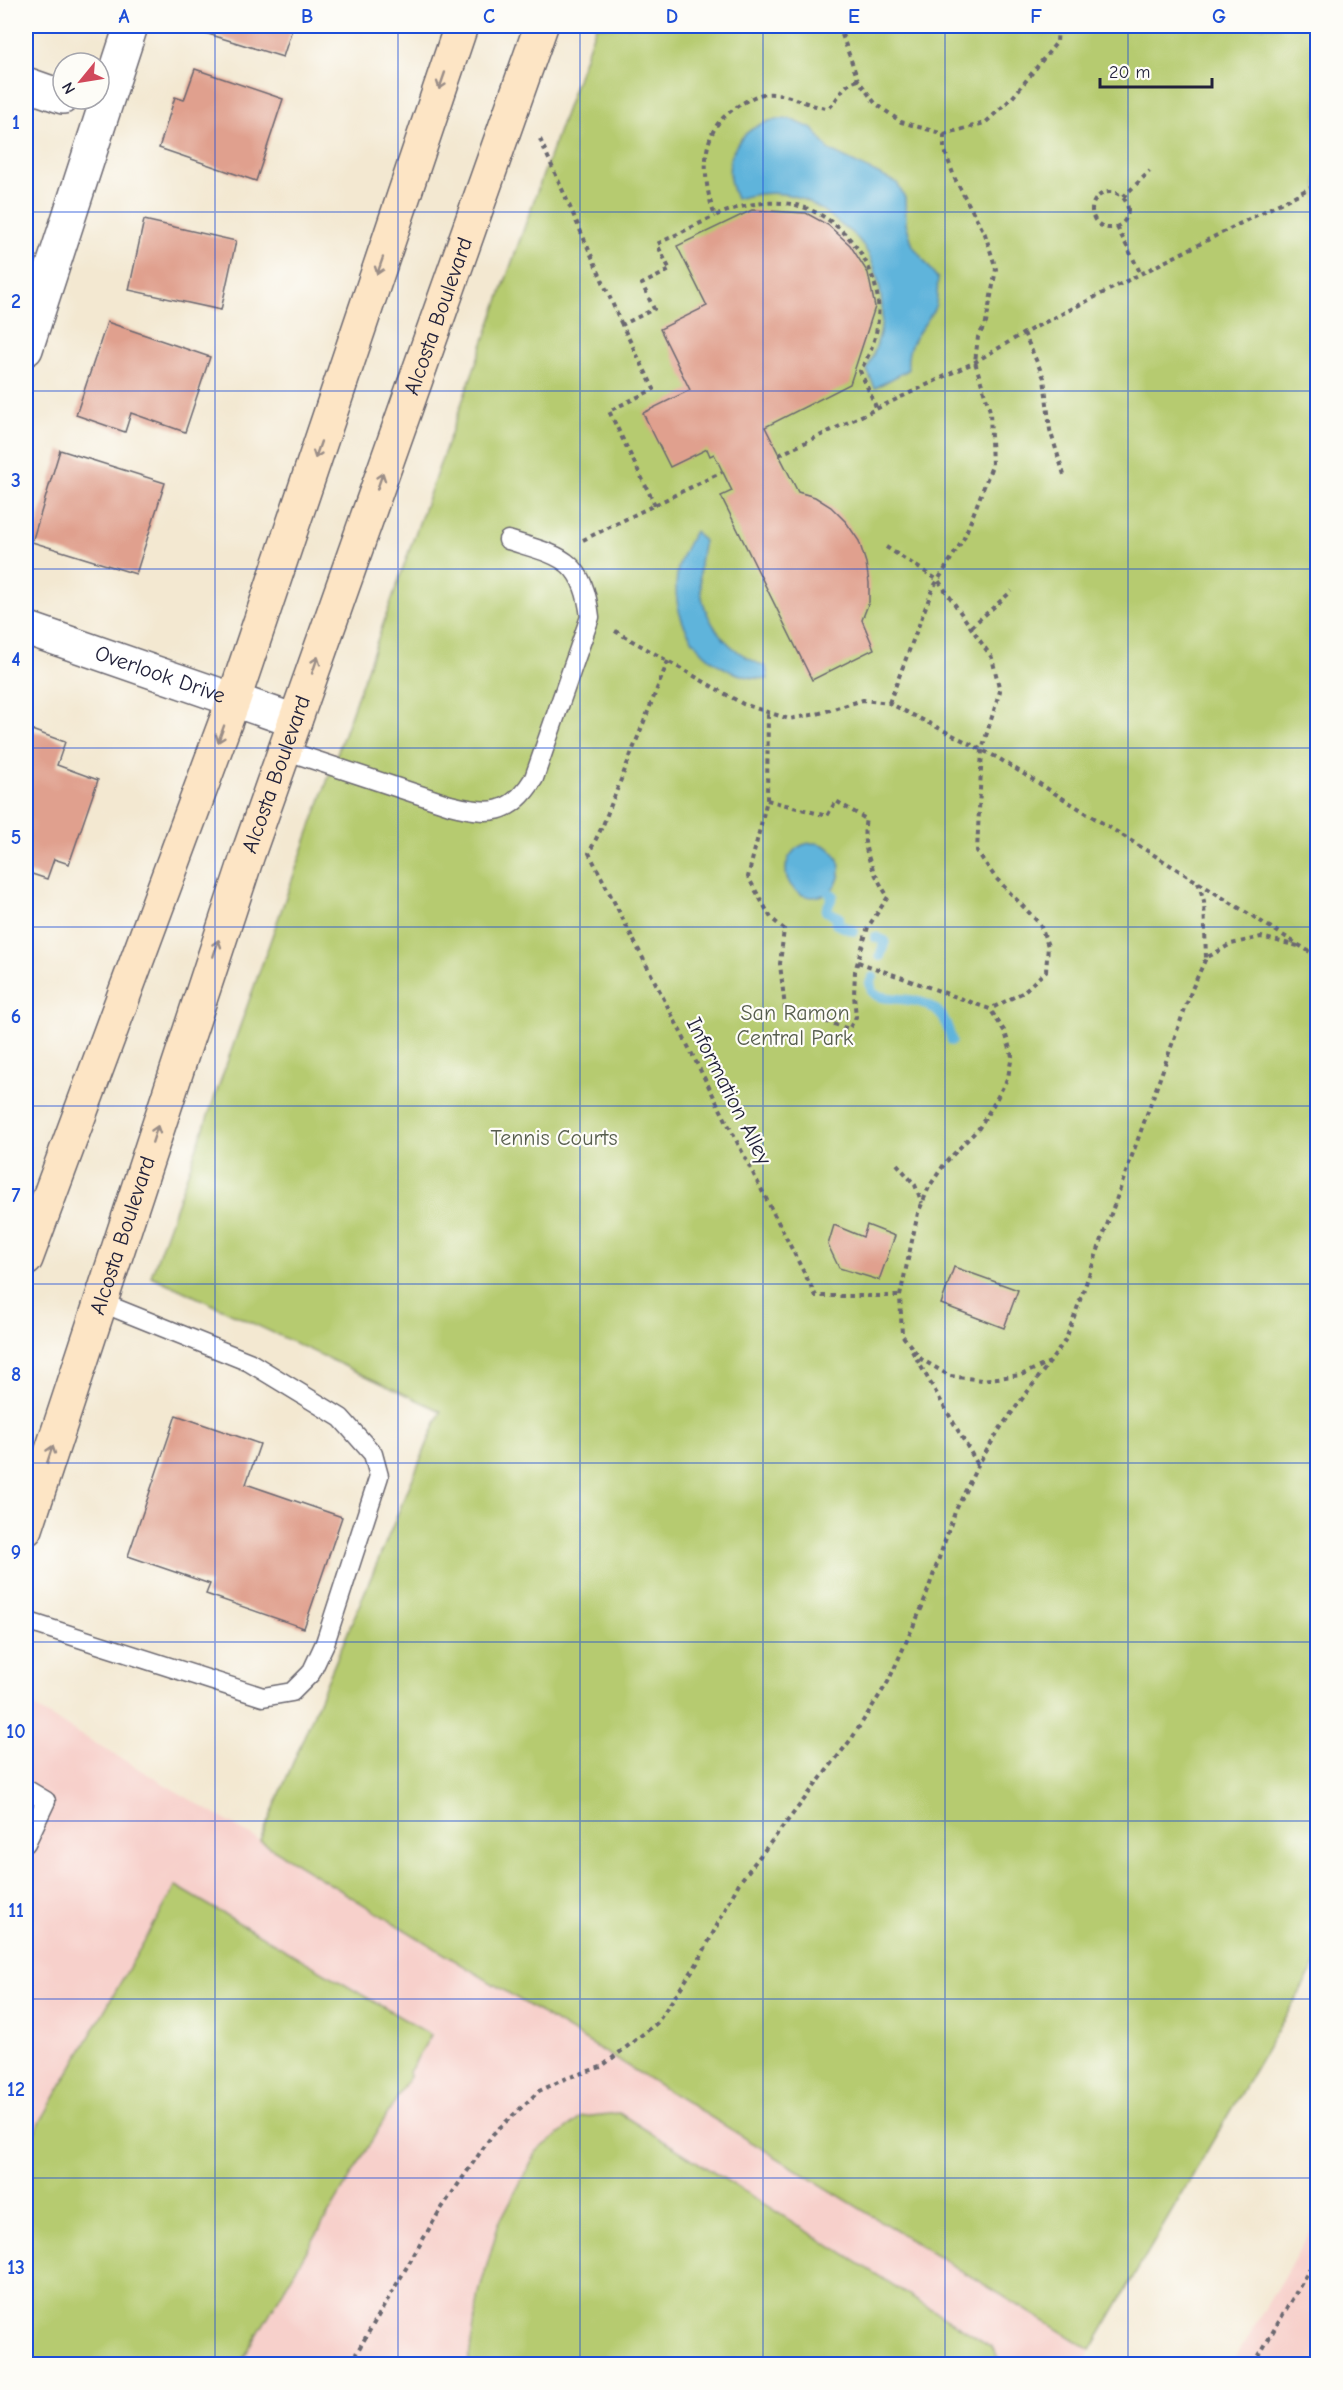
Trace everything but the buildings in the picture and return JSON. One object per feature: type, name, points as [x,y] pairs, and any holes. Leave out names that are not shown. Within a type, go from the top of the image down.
[{"type":"main road","points":[[26,1259],[234,699],[461,26]]},
{"type":"main road","name":"Alcosta Boulevard","points":[[26,1529],[248,854],[541,26]]},
{"type":"street","points":[[111,85],[131,26]]},
{"type":"street","points":[[26,84],[51,93]]},
{"type":"street","points":[[26,349],[102,111]]},
{"type":"street","name":"Overlook Drive","points":[[26,628],[144,671],[234,699],[289,736]]},
{"type":"lane","points":[[289,736],[450,805],[476,812],[501,809],[522,798],[534,778],[590,617],[587,595],[577,571],[554,555],[508,540]]},
{"type":"lane","points":[[26,1621],[262,1697],[292,1692],[311,1673],[325,1643],[379,1476],[373,1454],[340,1418],[249,1362],[100,1302]]},
{"type":"lane","points":[[26,1790],[46,1801],[26,1843]]},
{"type":"path","points":[[839,26],[858,80],[875,103],[901,122],[944,134],[985,123],[1039,67],[1057,42],[1058,26]]},
{"type":"path","points":[[715,216],[706,179],[707,154],[712,134],[725,115],[750,99],[764,94],[778,94],[820,108],[829,108],[848,83],[858,80]]},
{"type":"path","points":[[536,130],[622,325],[654,389],[609,411],[656,505]]},
{"type":"path","points":[[889,703],[933,588],[964,537],[992,466],[990,411],[975,362],[978,337],[986,322],[996,269],[985,234],[955,179],[944,149],[944,134]]},
{"type":"path","points":[[1123,197],[1150,171]]},
{"type":"path","points":[[779,455],[975,362],[1024,333],[1317,184]]},
{"type":"path","points":[[1106,192],[1123,197],[1128,208],[1126,219],[1117,227],[1105,228],[1092,216],[1093,204],[1106,192]]},
{"type":"path","points":[[622,325],[654,309],[642,284],[670,270],[657,244],[737,207],[767,203],[795,205],[827,218],[853,243],[864,258],[878,303],[878,320],[867,359],[860,371],[877,409]]},
{"type":"path","points":[[1117,227],[1141,274]]},
{"type":"path","points":[[1024,333],[1044,378],[1050,430],[1065,478]]},
{"type":"path","points":[[554,555],[723,472]]},
{"type":"path","points":[[886,547],[938,580],[992,658],[1000,691],[982,749],[977,851],[995,877],[1040,924],[1048,946],[1046,971],[1022,993],[990,1009]]},
{"type":"path","points":[[971,627],[1012,591]]},
{"type":"path","points":[[590,617],[743,704],[789,719],[817,714],[863,700],[889,703],[982,749],[1317,957]]},
{"type":"path","name":"Information Alley","points":[[668,661],[603,825],[589,853],[816,1296],[900,1296]]},
{"type":"path","points":[[767,800],[827,816],[836,801],[866,819],[863,833],[869,863],[888,897],[868,927],[855,971],[856,1017],[849,1029],[785,1008],[780,964],[784,929],[771,918],[748,877],[767,800],[768,711]]},
{"type":"path","points":[[350,2364],[439,2212],[493,2134],[539,2091],[567,2078],[601,2067],[657,2023],[698,1962],[739,1884],[852,1738],[888,1682],[922,1607],[955,1512],[978,1465],[1001,1427],[1066,1340],[1192,989],[1206,958],[1204,901],[1198,881]]},
{"type":"path","points":[[1206,958],[1231,945],[1261,937],[1302,947]]},
{"type":"path","points":[[858,962],[990,1009],[1005,1032],[1012,1056],[1008,1077],[979,1128],[945,1163],[922,1203],[900,1296],[902,1335],[978,1465]]},
{"type":"path","points":[[897,1164],[915,1185],[922,1203]]},
{"type":"path","points":[[902,1335],[921,1359],[950,1376],[982,1380],[1021,1376],[1050,1362]]},
{"type":"path","points":[[1254,2364],[1317,2255]]},
{"type":"shaded area","points":[[26,1702],[260,1841],[1091,2350],[1083,2364],[26,2364]]},
{"type":"shaded area","points":[[1317,2220],[1317,2364],[1232,2364]]},
{"type":"green space","name":"San Ramon Central Park","points":[[596,26],[1317,26],[1317,1962],[1091,2350],[260,1841],[441,1411],[151,1276]]},
{"type":"green space","points":[[176,1886],[431,2035],[409,2072],[410,2076],[240,2364],[26,2364],[26,2147]]},
{"type":"green space","points":[[619,2113],[992,2347],[1002,2364],[468,2364],[479,2293],[499,2223],[537,2151],[582,2117]]},
{"type":"water","points":[[777,119],[790,119],[813,129],[830,151],[897,183],[905,198],[906,223],[913,246],[938,279],[935,307],[912,343],[908,370],[875,388],[867,370],[880,333],[881,293],[871,259],[859,240],[823,210],[800,198],[764,193],[736,199],[729,172],[735,148],[751,130]]},
{"type":"water","points":[[695,531],[704,541],[700,562],[700,582],[709,617],[718,632],[731,646],[766,667],[768,679],[748,677],[712,661],[698,648],[688,632],[680,614],[676,595],[677,574],[681,557]]},
{"type":"water","points":[[813,843],[823,845],[832,851],[838,860],[840,870],[838,880],[832,889],[823,895],[813,897],[803,895],[794,889],[788,880],[786,870],[788,860],[794,851],[803,845]]},
{"type":"waterway","points":[[828,892],[833,895],[826,911],[839,917],[836,924],[854,931]]},
{"type":"waterway","points":[[875,937],[885,941],[880,956]]},
{"type":"waterway","points":[[873,977],[870,983],[872,992],[877,995],[913,1000],[933,1008],[943,1018],[952,1041]]},
{"type":"park label","name":"Tennis Courts","points":[[554,1138]]}]
